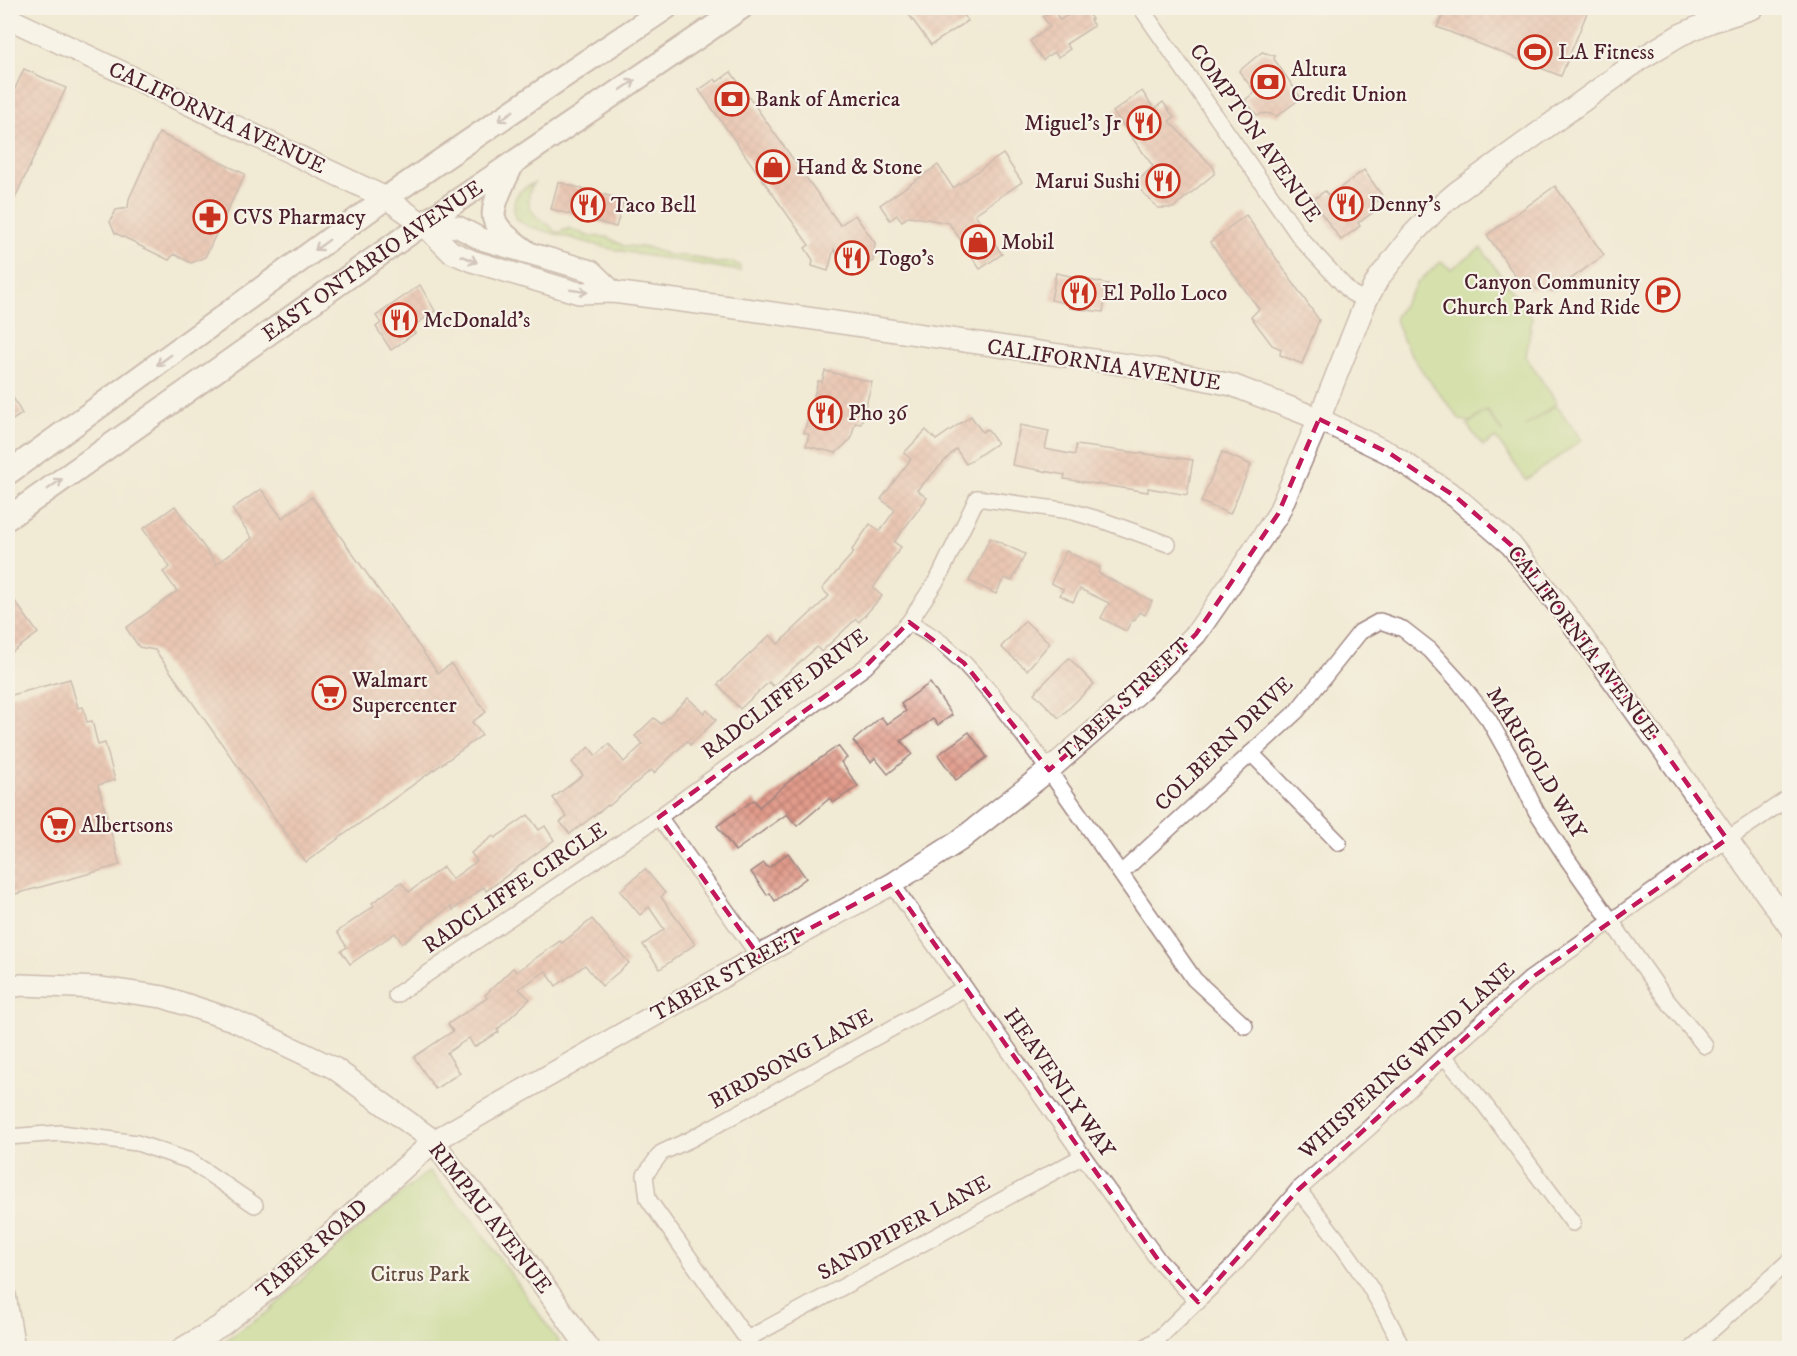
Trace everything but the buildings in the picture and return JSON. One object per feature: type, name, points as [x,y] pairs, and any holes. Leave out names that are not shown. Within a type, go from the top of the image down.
[{"type":"main road","name":"EAST ONTARIO AVENUE","points":[[8,473],[386,198],[666,8]]},
{"type":"main road","name":"EAST ONTARIO AVENUE","points":[[8,518],[423,224],[741,8]]},
{"type":"main road","name":"TABER STREET","points":[[434,1142],[759,956],[892,884],[959,841],[1049,770],[1139,692],[1196,634],[1237,575],[1278,514],[1366,301],[1378,279],[1412,235],[1457,192],[1642,58],[1680,35],[1753,8]]},
{"type":"main road","name":"CALIFORNIA AVENUE","points":[[8,18],[386,198],[423,224],[452,252],[472,261],[579,293],[613,292],[752,310],[1155,369],[1232,386],[1319,419],[1389,453],[1456,497],[1511,545],[1568,617],[1790,927]]},
{"type":"main road","points":[[514,162],[502,185],[495,205],[494,217],[507,236],[527,252]]},
{"type":"main road","points":[[423,224],[458,227],[481,238],[591,271],[613,292]]},
{"type":"main road","name":"RIMPAU AVENUE","points":[[8,987],[22,985],[100,988],[163,997],[233,1020],[334,1068],[434,1142],[453,1169],[502,1227],[588,1348]]},
{"type":"main road","name":"TABER ROAD","points":[[183,1348],[222,1325],[277,1282],[434,1142]]},
{"type":"street","name":"COMPTON AVENUE","points":[[1141,8],[1301,239],[1351,293],[1366,301]]},
{"type":"street","name":"RADCLIFFE DRIVE","points":[[659,817],[865,667],[909,622],[939,577],[977,498],[1070,511],[1167,544]]},
{"type":"street","name":"COLBERN DRIVE","points":[[1121,873],[1297,711],[1360,632],[1380,621]]},
{"type":"street","name":"MARIGOLD WAY","points":[[1380,621],[1403,629],[1430,650],[1489,720],[1536,811],[1666,999],[1705,1046]]},
{"type":"street","points":[[909,622],[927,632],[964,663],[992,694],[1049,770],[1194,979],[1245,1026]]},
{"type":"street","points":[[1251,753],[1339,843]]},
{"type":"street","name":"WHISPERING WIND LANE","points":[[1144,1348],[1159,1338],[1198,1302],[1234,1265],[1298,1190],[1370,1127],[1444,1056],[1530,979],[1790,797]]},
{"type":"street","points":[[659,817],[759,956]]},
{"type":"street","name":"RADCLIFFE CIRCLE","points":[[396,996],[659,817]]},
{"type":"street","name":"HEAVENLY WAY","points":[[892,884],[1159,1261],[1198,1302]]},
{"type":"street","name":"BIRDSONG LANE","points":[[750,1344],[648,1199],[645,1175],[661,1153],[691,1139],[965,988]]},
{"type":"street","points":[[1444,1056],[1482,1101],[1573,1224]]},
{"type":"street","points":[[8,1137],[61,1133],[137,1143],[190,1161],[255,1205]]},
{"type":"street","name":"SANDPIPER LANE","points":[[750,1344],[1083,1156]]},
{"type":"street","points":[[1298,1190],[1333,1232],[1377,1300],[1402,1348]]},
{"type":"street","points":[[1692,1348],[1790,1260]]},
{"type":"street","points":[[8,1295],[17,1348]]},
{"type":"highlighted area","points":[[1319,419],[1389,453],[1456,497],[1511,545],[1568,617],[1727,839],[1530,979],[1298,1190],[1198,1302],[1159,1261],[892,884],[759,956],[659,817],[865,667],[909,622],[964,663],[1049,770],[1139,692],[1196,634],[1278,514]]},
{"type":"green space","points":[[534,183],[529,195],[530,208],[555,232],[569,228],[588,236],[607,237],[624,246],[646,247],[669,255],[696,257],[715,263],[733,262],[740,266],[740,271],[607,248],[527,226],[515,218],[514,206],[516,196]]},
{"type":"green space","points":[[1481,248],[1532,318],[1526,357],[1557,403],[1524,427],[1556,405],[1582,440],[1526,480],[1496,438],[1483,446],[1467,425],[1486,411],[1503,433],[1487,410],[1470,422],[1460,420],[1413,357],[1395,317],[1418,282],[1441,262],[1451,269]]},
{"type":"green space","name":"Citrus Park","points":[[429,1171],[472,1219],[563,1348],[214,1348],[269,1311],[339,1244]]},
{"type":"place","name":"LA Fitness","points":[[1535,52]]},
{"type":"place","name":"Altura Credit Union","points":[[1268,82]]},
{"type":"place","name":"Bank of America","points":[[732,99]]},
{"type":"place","name":"Miguel's Jr","points":[[1144,123]]},
{"type":"place","name":"Hand & Stone","points":[[773,167]]},
{"type":"place","name":"Marui Sushi","points":[[1163,181]]},
{"type":"place","name":"Denny's","points":[[1346,204]]},
{"type":"place","name":"Taco Bell","points":[[588,205]]},
{"type":"place","name":"CVS Pharmacy","points":[[210,217]]},
{"type":"place","name":"Mobil","points":[[978,242]]},
{"type":"place","name":"Togo's","points":[[852,258]]},
{"type":"place","name":"El Pollo Loco","points":[[1079,293]]},
{"type":"place","name":"Canyon Community Church Park And Ride","points":[[1663,295]]},
{"type":"place","name":"McDonald's","points":[[400,320]]},
{"type":"place","name":"Pho 36","points":[[825,413]]},
{"type":"place","name":"Walmart Supercenter","points":[[329,693]]},
{"type":"place","name":"Albertsons","points":[[58,825]]}]
